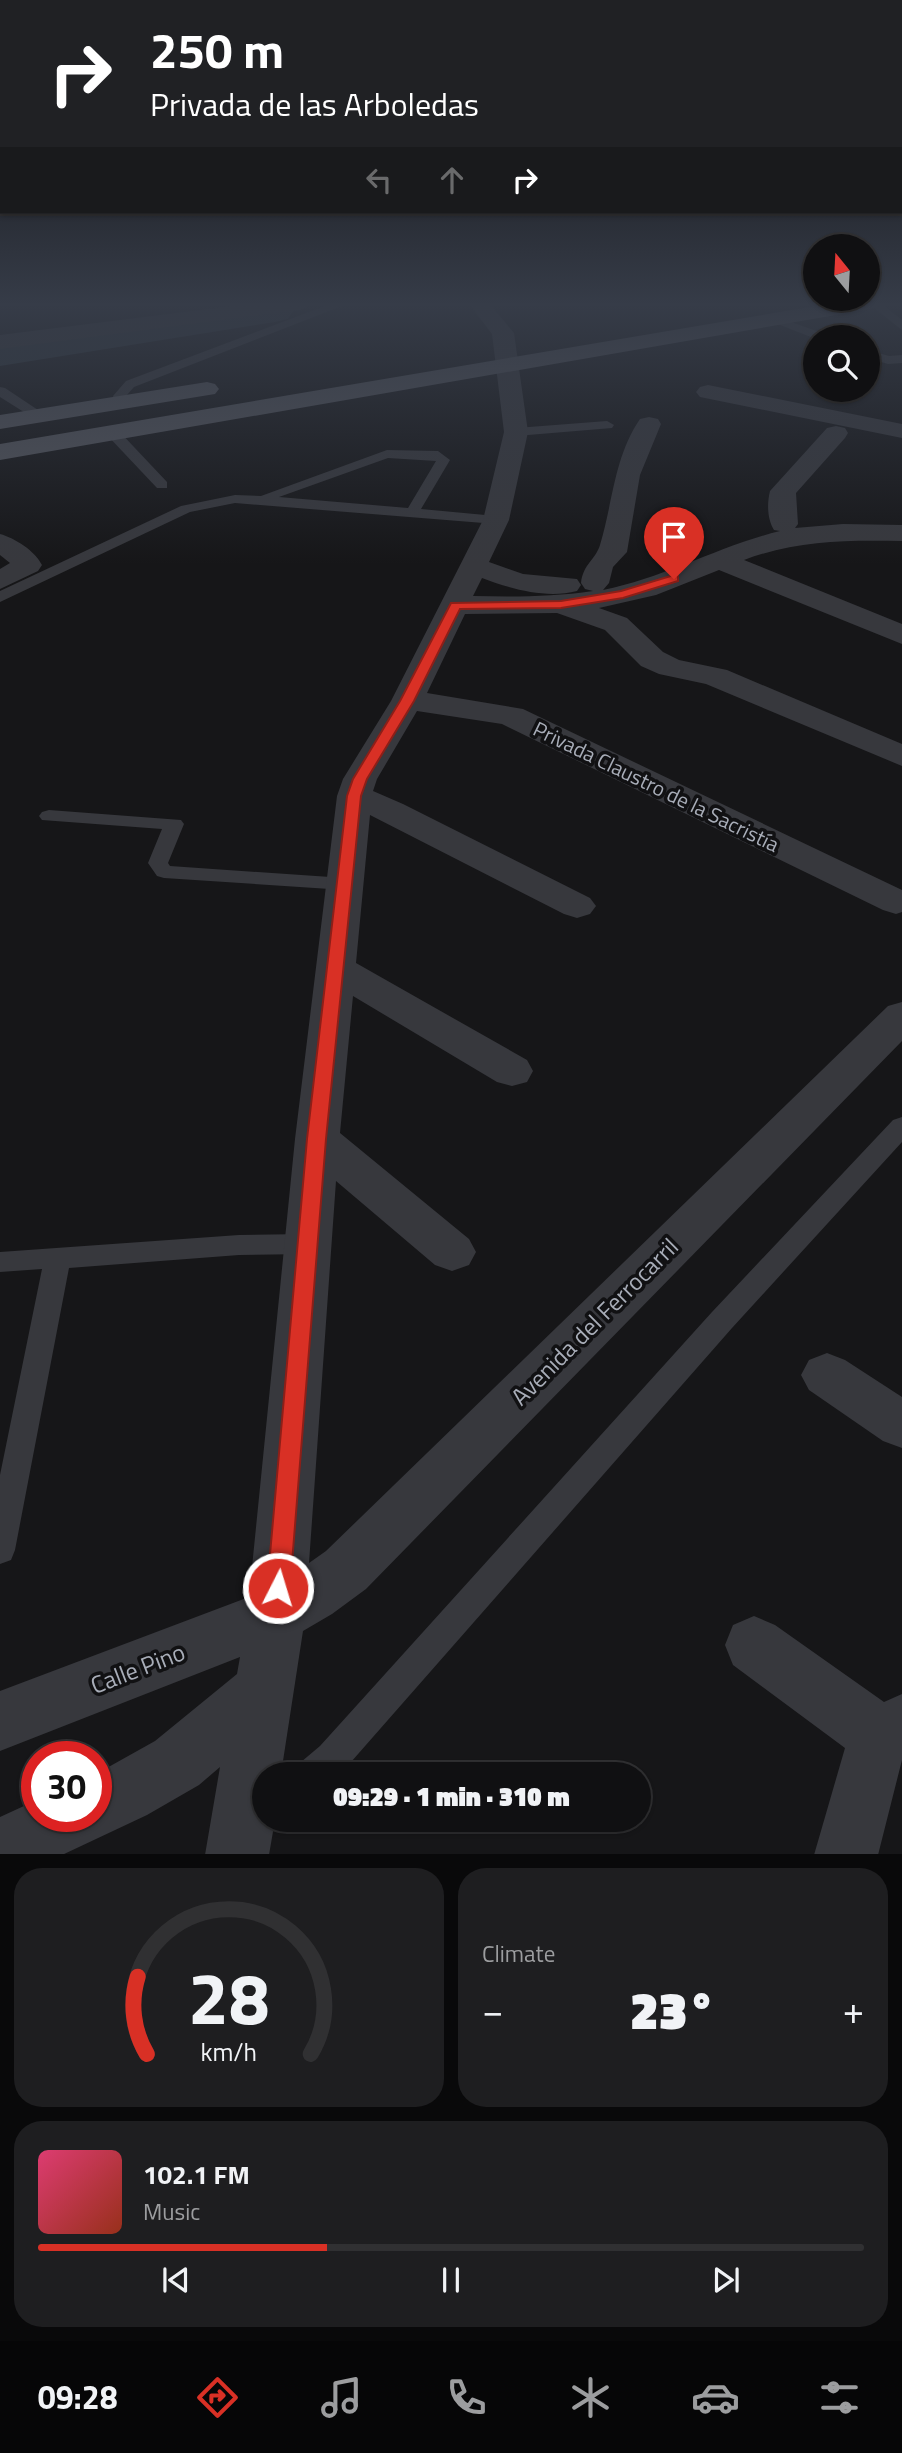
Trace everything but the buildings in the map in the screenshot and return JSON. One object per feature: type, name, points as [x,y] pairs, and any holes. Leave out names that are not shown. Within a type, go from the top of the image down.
[{"type":"main road","points":[[0,422],[197,391]]},
{"type":"main road","points":[[0,452],[112,432],[302,391]]},
{"type":"street","points":[[249,1815],[276,1615],[317,1139],[354,796],[360,779],[407,701],[496,520],[516,432],[511,391]]},
{"type":"street","points":[[708,392],[902,431]]},
{"type":"street","points":[[595,583],[596,572],[602,561],[613,552],[627,475],[649,424]]},
{"type":"street","points":[[784,524],[781,501],[783,491],[836,433]]},
{"type":"street","points":[[474,566],[520,582],[555,585],[595,583],[649,569],[767,527],[784,524],[902,520]]},
{"type":"street","points":[[455,605],[561,604],[623,594],[782,539],[801,535],[902,533]]},
{"type":"street","points":[[0,542],[28,565],[0,580]]},
{"type":"street","points":[[613,552],[649,569]]},
{"type":"street","points":[[721,561],[902,635]]},
{"type":"street","points":[[623,594],[624,630]]},
{"type":"street","points":[[561,604],[624,630],[652,659],[681,670],[716,677],[902,756]]},
{"type":"street","name":"Privada Claustro de la Sacristía","points":[[407,701],[457,706],[511,716],[896,902]]},
{"type":"street","points":[[354,796],[391,811],[577,906]]},
{"type":"street","points":[[335,968],[512,1071]]},
{"type":"street","name":"Avenida del Ferrocarril","points":[[276,1615],[312,1595],[346,1570],[902,1016]]},
{"type":"street","points":[[317,1139],[452,1252]]},
{"type":"street","points":[[827,1375],[902,1425]]},
{"type":"street","name":"Calle Pino","points":[[0,1721],[276,1615]]},
{"type":"street","points":[[754,1645],[891,1731],[868,1768],[846,1854]]},
{"type":"street","points":[[112,1799],[177,1763],[264,1690]]},
{"type":"street","points":[[0,1850],[39,1832]]},
{"type":"lane","points":[[0,391],[40,416]]},
{"type":"lane","points":[[121,403],[119,396],[124,391]]},
{"type":"lane","points":[[516,432],[607,425]]},
{"type":"lane","points":[[112,432],[162,485]]},
{"type":"lane","points":[[258,500],[387,454],[438,455],[443,460],[412,513]]},
{"type":"lane","points":[[0,597],[186,509],[235,499],[496,520]]},
{"type":"lane","points":[[49,816],[174,824],[158,863],[164,872],[345,884]]},
{"type":"lane","points":[[327,1762],[722,1320],[902,1126]]},
{"type":"lane","points":[[0,1262],[263,1244],[308,1244]]},
{"type":"lane","points":[[0,1550],[58,1256]]},
{"type":"route","points":[[278,1588],[317,1139],[354,796],[360,779],[407,701],[455,605],[519,607],[561,604],[623,594],[674,579]]}]
